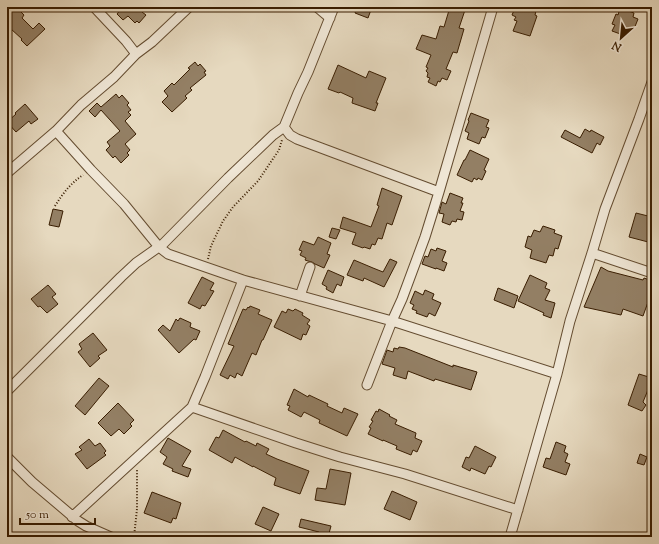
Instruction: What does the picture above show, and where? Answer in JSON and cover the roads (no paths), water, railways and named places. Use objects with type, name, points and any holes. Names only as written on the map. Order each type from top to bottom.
[{"type":"street","points":[[94,7],[126,41],[136,54]]},
{"type":"street","points":[[7,174],[56,131],[81,105],[114,77],[136,54],[152,42],[190,7]]},
{"type":"street","points":[[317,7],[330,18]]},
{"type":"street","points":[[7,391],[121,277],[147,254],[159,247],[266,141],[284,127],[334,7]]},
{"type":"street","points":[[367,385],[402,299],[425,236],[493,7]]},
{"type":"street","points":[[510,537],[557,374],[570,321],[606,209],[652,84]]},
{"type":"street","points":[[284,127],[290,135],[297,139],[439,192]]},
{"type":"street","points":[[56,131],[124,204],[159,247],[165,252],[242,280],[392,321],[557,374]]},
{"type":"street","points":[[592,253],[652,273]]},
{"type":"street","points":[[300,296],[310,267]]},
{"type":"street","points":[[72,517],[192,407],[242,280]]},
{"type":"street","points":[[192,407],[288,440],[405,474],[518,510]]},
{"type":"street","points":[[7,457],[32,482],[72,517],[86,526],[111,537]]}]
